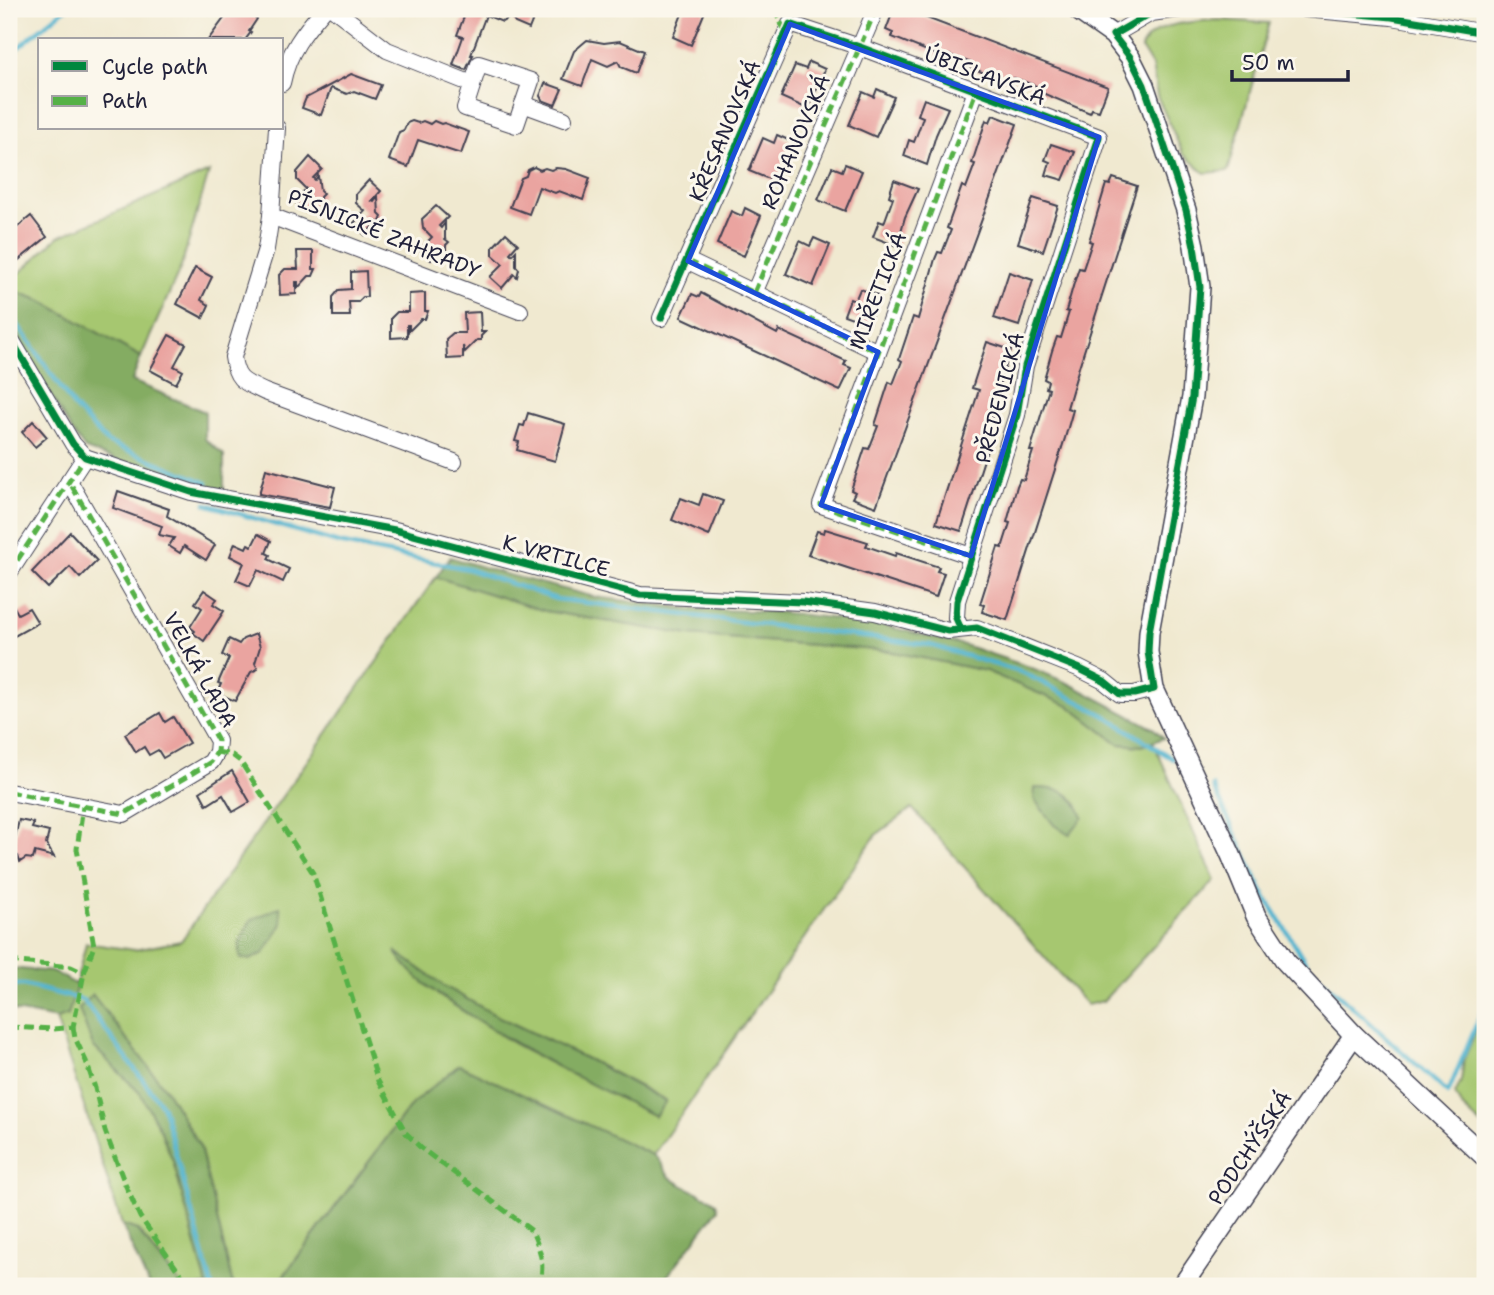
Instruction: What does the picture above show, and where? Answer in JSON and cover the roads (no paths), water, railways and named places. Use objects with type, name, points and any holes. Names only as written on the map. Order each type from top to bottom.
[{"type":"street","points":[[284,72],[299,37],[324,9]]},
{"type":"street","points":[[334,9],[387,50],[472,85]]},
{"type":"street","name":"ROHANOVSKÁ","points":[[754,293],[876,9]]},
{"type":"street","points":[[1076,9],[1113,34],[1130,57],[1144,85],[1186,210],[1200,287],[1192,397],[1149,632],[1148,652],[1154,689],[1231,855],[1256,916],[1286,962],[1354,1035],[1485,1157]]},
{"type":"street","points":[[1113,34],[1151,13],[1180,9]]},
{"type":"street","points":[[1305,9],[1392,17],[1485,33]]},
{"type":"street","name":"KŘESANOVSKÁ","points":[[661,318],[790,24],[860,47]]},
{"type":"street","name":"ÚBISLAVSKÁ","points":[[860,47],[1099,137]]},
{"type":"street","points":[[480,64],[531,82],[523,104],[516,125],[465,108],[480,64]]},
{"type":"street","name":"MIŘETICKÁ","points":[[971,556],[821,505],[976,91]]},
{"type":"street","points":[[523,104],[564,119]]},
{"type":"street","name":"PÍSNICKÉ ZAHRADY","points":[[277,130],[271,216],[520,311]]},
{"type":"street","name":"PŘEDENICKÁ","points":[[961,629],[956,609],[1017,415],[1025,366],[1099,137]]},
{"type":"street","points":[[271,216],[266,249],[233,357],[234,372],[242,381],[265,392],[454,462]]},
{"type":"street","points":[[688,261],[878,352]]},
{"type":"street","points":[[9,336],[73,444],[85,457],[9,573]]},
{"type":"street","name":"K VRTILCE","points":[[85,457],[191,492],[395,530],[640,595],[803,602],[875,612],[948,631],[977,628],[1078,668],[1104,681],[1120,694],[1154,689]]},
{"type":"street","name":"VELKÁ LADA","points":[[9,792],[124,814],[211,762],[217,752],[218,741],[69,481]]},
{"type":"street","name":"PODCHÝŠSKÁ","points":[[1182,1286],[1354,1035]]},
{"type":"waterway","points":[[9,55],[65,9]]},
{"type":"waterway","points":[[9,312],[74,407],[107,442],[207,483]]},
{"type":"waterway","points":[[206,504],[338,543],[468,569],[556,599],[930,645],[1024,673],[1104,715],[1173,759]]},
{"type":"waterway","points":[[1213,786],[1262,891],[1309,968],[1448,1093],[1485,1003]]},
{"type":"waterway","points":[[9,985],[24,985],[83,1000],[163,1107],[212,1286]]}]
